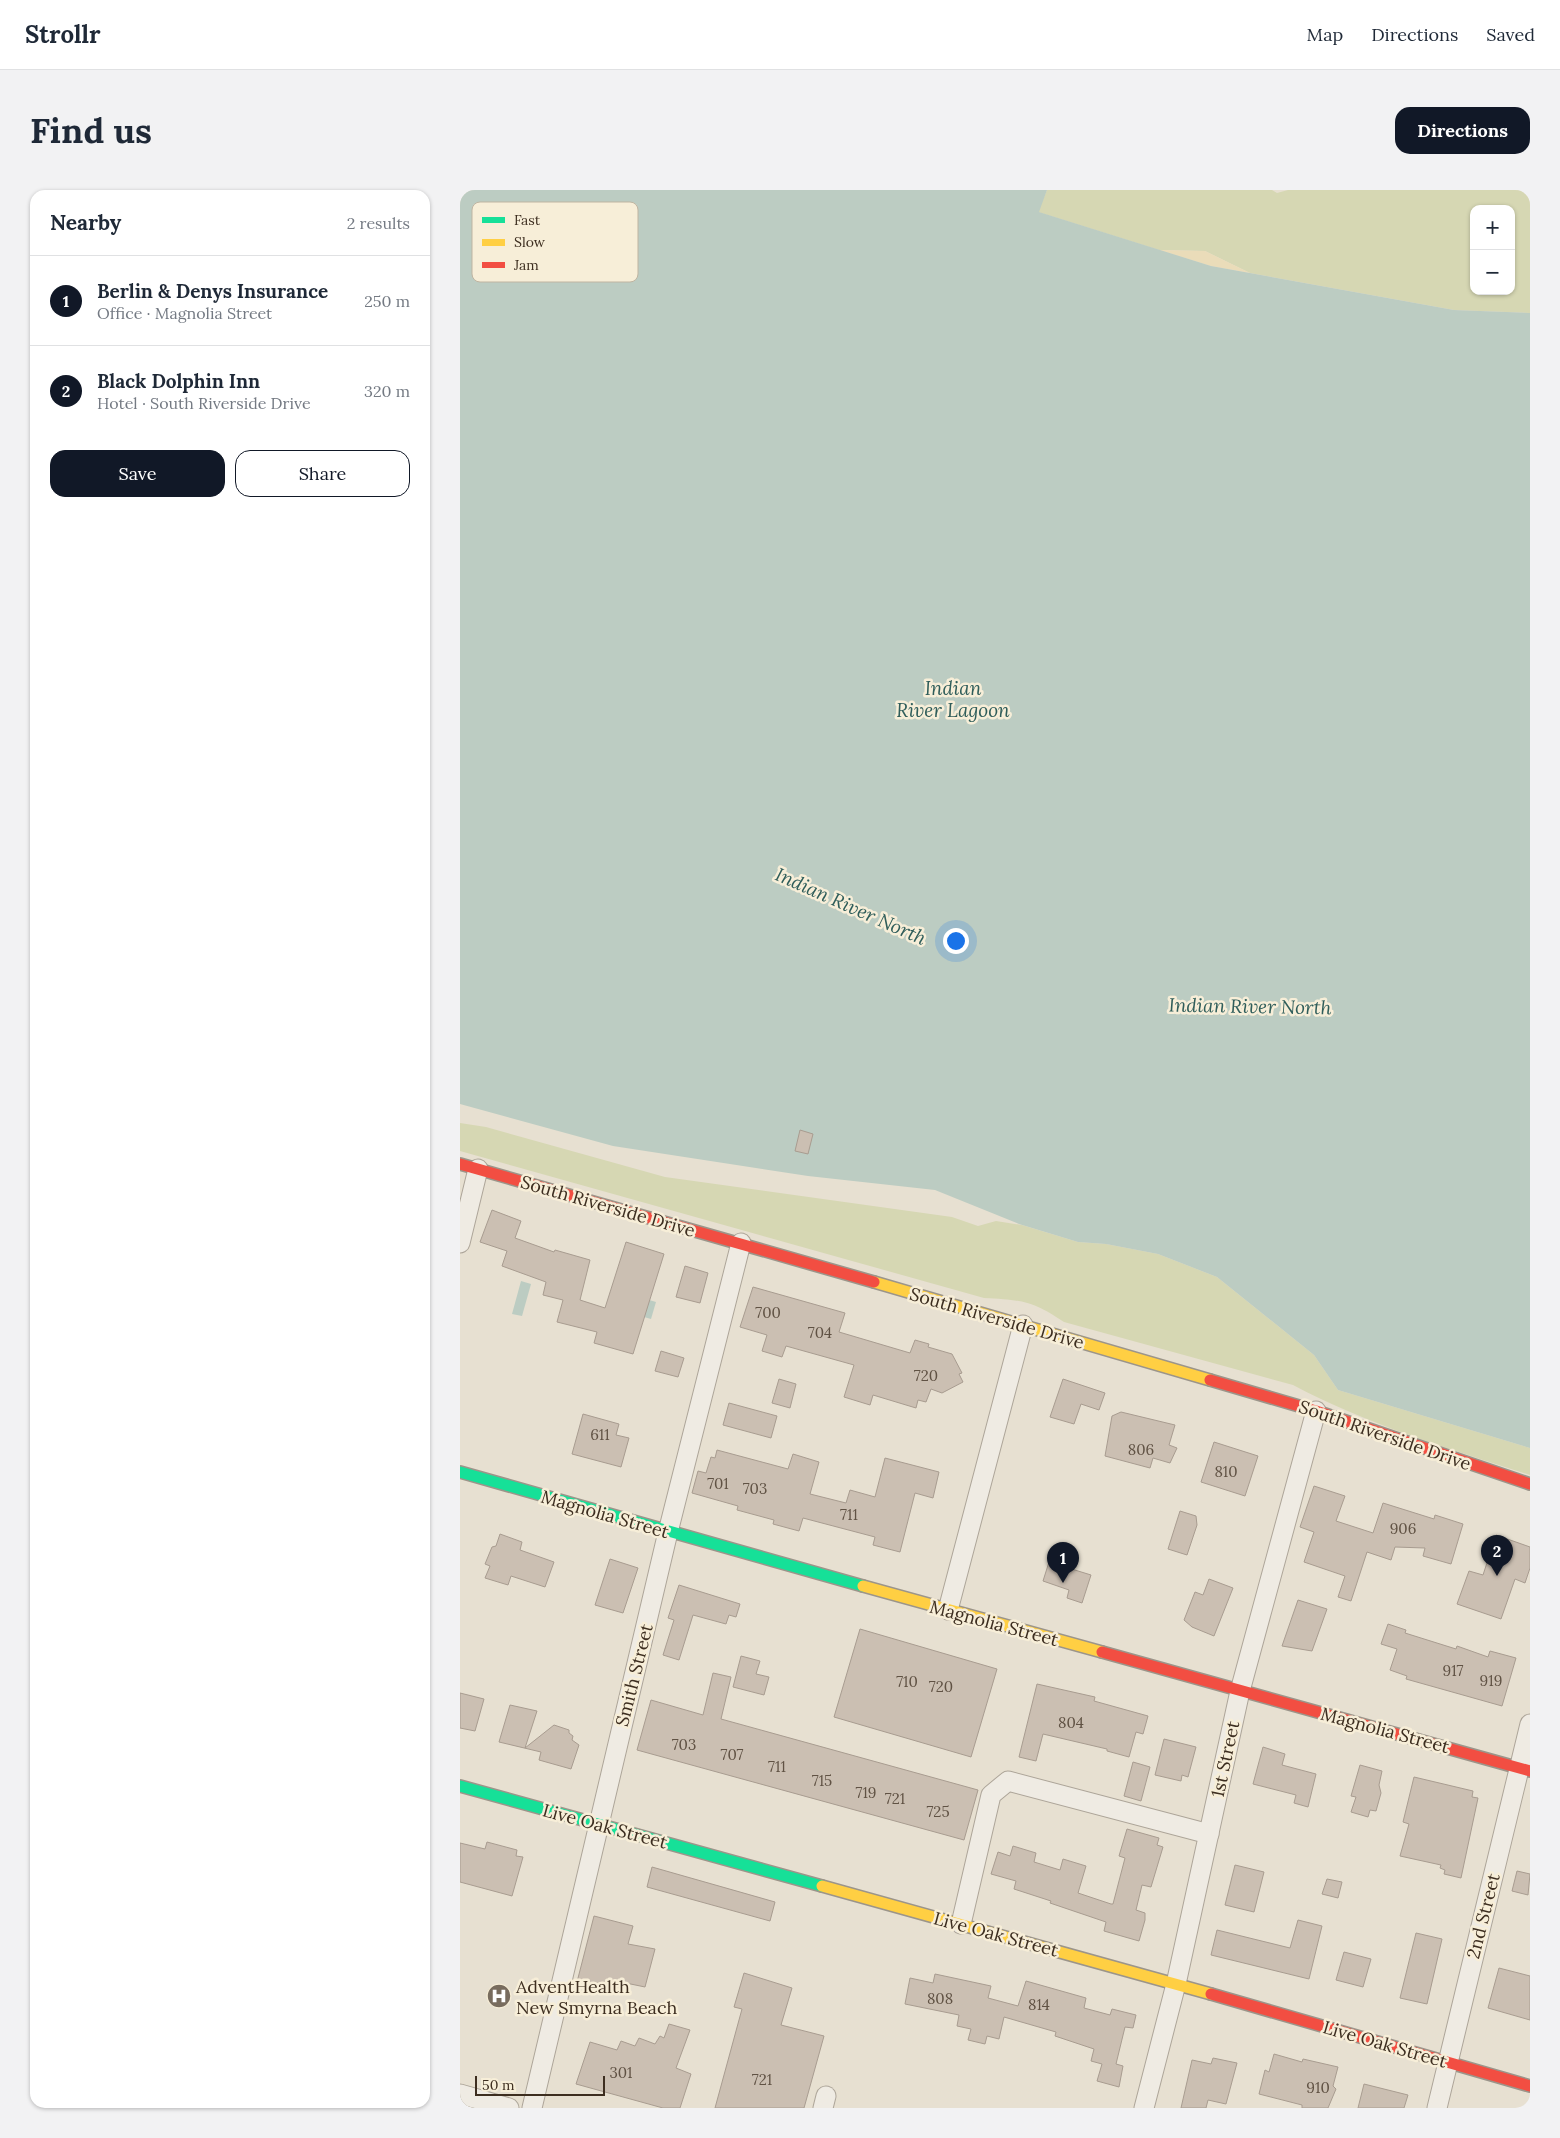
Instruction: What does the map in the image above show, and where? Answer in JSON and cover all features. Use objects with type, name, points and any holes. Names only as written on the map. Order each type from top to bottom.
[{"type":"street","points":[[460,1243],[469,1167]]},
{"type":"street","name":"South Riverside Drive","points":[[469,1167],[741,1243],[1316,1411],[1530,1484]]},
{"type":"street","name":"Smith Street","points":[[532,2108],[668,1532],[741,1243]]},
{"type":"street","points":[[948,1610],[1023,1325]]},
{"type":"street","name":"1st Street","points":[[1144,2108],[1176,1984],[1240,1691],[1316,1411]]},
{"type":"street","name":"Magnolia Street","points":[[460,1472],[668,1532],[1524,1769]]},
{"type":"street","name":"2nd Street","points":[[1437,2108],[1524,1769],[1530,1724]]},
{"type":"street","points":[[961,1924],[991,1795],[1008,1781],[1209,1834]]},
{"type":"street","name":"Live Oak Street","points":[[460,1786],[1176,1984],[1530,2086]]},
{"type":"street","points":[[460,2094],[509,2108]]},
{"type":"green space","points":[[1047,190],[1272,190],[1277,193],[1288,190],[1530,190],[1530,313],[1454,310],[1250,273],[1205,251],[1159,250],[1038,212]]},
{"type":"green space","points":[[460,1123],[486,1127],[665,1177],[952,1217],[978,1226],[996,1221],[1022,1225],[1078,1242],[1106,1244],[1158,1254],[1217,1277],[1314,1355],[1338,1390],[1530,1448],[1530,1475],[1440,1446],[1380,1424],[1293,1385],[1064,1322],[1027,1303],[984,1298],[460,1151]]},
{"type":"sand","points":[[1159,250],[1205,251],[1250,273],[1211,266]]},
{"type":"water","name":"Indian River Lagoon","points":[[460,190],[1047,190],[1039,212],[1211,266],[1454,310],[1530,313],[1530,1448],[1338,1390],[1314,1355],[1217,1277],[1158,1254],[1106,1244],[1078,1242],[1019,1224],[935,1190],[808,1176],[613,1146],[460,1104]]},
{"type":"water","points":[[521,1281],[531,1284],[522,1316],[512,1314]]},
{"type":"water","points":[[639,1297],[656,1302],[651,1319],[644,1317]]},
{"type":"building","points":[[800,1130],[813,1134],[808,1154],[795,1151]]},
{"type":"building","points":[[492,1210],[521,1221],[515,1238],[554,1252],[555,1250],[590,1260],[580,1300],[605,1308],[626,1242],[664,1254],[633,1354],[594,1343],[597,1332],[557,1322],[563,1300],[543,1295],[546,1282],[502,1266],[507,1251],[480,1242]]},
{"type":"building","points":[[685,1266],[708,1273],[700,1303],[676,1297]]},
{"type":"building","points":[[753,1287],[845,1313],[839,1332],[910,1353],[915,1340],[929,1344],[928,1347],[952,1354],[962,1373],[959,1374],[963,1382],[942,1393],[931,1389],[926,1402],[918,1400],[916,1408],[873,1395],[870,1405],[844,1397],[854,1365],[786,1346],[782,1357],[762,1351],[767,1335],[740,1327]]},
{"type":"building","points":[[661,1351],[684,1358],[678,1377],[655,1371]]},
{"type":"building","points":[[779,1379],[796,1384],[790,1408],[772,1403]]},
{"type":"building","points":[[1063,1379],[1105,1393],[1099,1410],[1081,1404],[1074,1424],[1050,1417]]},
{"type":"building","points":[[729,1403],[777,1416],[771,1438],[723,1425]]},
{"type":"building","points":[[1121,1412],[1175,1425],[1169,1445],[1177,1448],[1170,1463],[1153,1458],[1150,1468],[1105,1456],[1112,1416]]},
{"type":"building","points":[[583,1414],[619,1424],[616,1435],[629,1438],[621,1467],[572,1454]]},
{"type":"building","points":[[1214,1442],[1258,1456],[1245,1496],[1201,1482]]},
{"type":"building","points":[[717,1450],[788,1469],[793,1454],[819,1462],[810,1494],[846,1503],[850,1490],[875,1497],[885,1458],[939,1472],[933,1498],[915,1493],[900,1552],[873,1545],[875,1537],[803,1518],[799,1531],[773,1524],[774,1520],[737,1510],[738,1506],[692,1493],[698,1471],[706,1473],[711,1457],[715,1458]]},
{"type":"building","points":[[1314,1486],[1345,1496],[1336,1521],[1373,1533],[1383,1503],[1434,1519],[1435,1515],[1463,1524],[1451,1564],[1423,1556],[1425,1548],[1395,1547],[1391,1560],[1367,1552],[1351,1601],[1338,1597],[1345,1576],[1304,1562],[1314,1532],[1300,1527]]},
{"type":"building","points":[[1180,1511],[1196,1516],[1197,1525],[1187,1555],[1168,1549]]},
{"type":"building","points":[[500,1534],[522,1542],[520,1550],[554,1562],[545,1587],[511,1576],[508,1585],[485,1578],[490,1566],[485,1564],[492,1547],[496,1546]]},
{"type":"building","points":[[1496,1535],[1530,1547],[1530,1568],[1525,1583],[1515,1579],[1501,1619],[1457,1604],[1469,1571],[1483,1575]]},
{"type":"building","points":[[610,1559],[638,1568],[623,1613],[595,1605]]},
{"type":"building","points":[[1049,1562],[1091,1575],[1082,1603],[1067,1598],[1069,1590],[1043,1581]]},
{"type":"building","points":[[1209,1579],[1233,1588],[1214,1636],[1192,1627],[1184,1620],[1195,1592],[1203,1595]]},
{"type":"building","points":[[679,1585],[740,1604],[736,1617],[729,1615],[726,1624],[693,1615],[679,1660],[663,1655],[674,1620],[668,1618]]},
{"type":"building","points":[[1298,1600],[1327,1609],[1312,1651],[1282,1646]]},
{"type":"building","points":[[1388,1624],[1406,1630],[1405,1633],[1456,1649],[1457,1646],[1488,1657],[1490,1651],[1516,1658],[1502,1706],[1406,1679],[1407,1676],[1390,1670],[1397,1649],[1381,1644]]},
{"type":"building","points":[[860,1629],[997,1669],[971,1757],[834,1717]]},
{"type":"building","points":[[741,1656],[760,1661],[756,1674],[769,1677],[764,1695],[733,1687]]},
{"type":"building","points":[[713,1673],[731,1677],[721,1719],[978,1790],[964,1840],[637,1750],[651,1700],[703,1715]]},
{"type":"building","points":[[1037,1684],[1095,1697],[1094,1701],[1148,1716],[1143,1734],[1136,1732],[1129,1757],[1107,1751],[1107,1749],[1043,1734],[1036,1761],[1019,1757]]},
{"type":"building","points":[[460,1693],[484,1699],[475,1731],[460,1728]]},
{"type":"building","points":[[510,1705],[537,1711],[525,1748],[554,1725],[569,1730],[569,1733],[573,1736],[572,1740],[579,1745],[571,1769],[539,1760],[541,1752],[499,1742]]},
{"type":"building","points":[[1164,1739],[1196,1747],[1188,1777],[1182,1775],[1181,1781],[1155,1775]]},
{"type":"building","points":[[1263,1747],[1285,1754],[1282,1765],[1316,1774],[1308,1807],[1294,1803],[1296,1795],[1253,1784]]},
{"type":"building","points":[[1133,1762],[1150,1767],[1141,1801],[1124,1796]]},
{"type":"building","points":[[1360,1765],[1382,1771],[1379,1785],[1381,1793],[1376,1811],[1370,1810],[1368,1817],[1351,1812],[1356,1797],[1351,1796]]},
{"type":"building","points":[[1414,1777],[1473,1791],[1472,1797],[1478,1798],[1461,1878],[1444,1874],[1445,1870],[1440,1868],[1441,1865],[1400,1856],[1409,1824],[1403,1822]]},
{"type":"building","points":[[1127,1829],[1159,1838],[1157,1845],[1163,1847],[1151,1887],[1142,1885],[1136,1910],[1145,1913],[1145,1920],[1139,1941],[1104,1931],[1106,1922],[1014,1889],[1016,1881],[991,1874],[998,1852],[1010,1856],[1013,1846],[1036,1853],[1034,1862],[1060,1870],[1063,1859],[1086,1866],[1078,1893],[1113,1904],[1125,1858],[1119,1856]]},
{"type":"building","points":[[487,1842],[517,1850],[516,1856],[523,1857],[512,1896],[460,1882],[460,1843],[485,1849]]},
{"type":"building","points":[[1235,1865],[1264,1872],[1254,1912],[1225,1905]]},
{"type":"building","points":[[652,1867],[775,1902],[770,1921],[647,1887]]},
{"type":"building","points":[[1517,1871],[1530,1874],[1528,1895],[1512,1891]]},
{"type":"building","points":[[1327,1879],[1342,1882],[1338,1898],[1322,1894]]},
{"type":"building","points":[[594,1916],[633,1926],[628,1944],[655,1949],[645,1987],[621,1982],[619,1991],[577,1982]]},
{"type":"building","points":[[1298,1920],[1322,1926],[1309,1979],[1211,1955],[1217,1930],[1290,1948]]},
{"type":"building","points":[[1416,1933],[1442,1939],[1427,2004],[1400,1998]]},
{"type":"building","points":[[1344,1952],[1371,1959],[1363,1987],[1336,1980]]},
{"type":"building","points":[[1499,1968],[1530,1976],[1530,2020],[1488,2008]]},
{"type":"building","points":[[744,1973],[792,1988],[781,2025],[824,2036],[804,2108],[715,2108],[742,2009],[734,2007]]},
{"type":"building","points":[[935,1974],[991,1986],[988,1998],[1018,2006],[1026,1981],[1086,1998],[1084,2008],[1110,2015],[1112,2009],[1136,2015],[1133,2028],[1125,2027],[1116,2064],[1123,2066],[1119,2087],[1097,2081],[1102,2064],[1091,2061],[1094,2049],[1055,2036],[1056,2032],[1004,2017],[999,2039],[987,2036],[985,2044],[968,2040],[971,2029],[957,2026],[959,2015],[905,2004],[910,1978],[933,1983]]},
{"type":"building","points":[[669,2024],[690,2030],[676,2068],[691,2074],[680,2108],[663,2108],[576,2084],[590,2042],[617,2050],[621,2041],[635,2046],[639,2038],[655,2044],[660,2036],[664,2038]]},
{"type":"building","points":[[1274,2054],[1302,2062],[1303,2059],[1338,2067],[1333,2086],[1336,2089],[1328,2108],[1302,2108],[1302,2105],[1259,2094],[1265,2070],[1269,2072]]},
{"type":"building","points":[[1213,2058],[1237,2063],[1226,2104],[1208,2100],[1206,2108],[1181,2108],[1192,2060],[1211,2064]]},
{"type":"building","points":[[1364,2084],[1408,2095],[1404,2108],[1358,2108]]},
{"type":"traffic: fast","points":[[460,1472],[863,1586]]},
{"type":"traffic: fast","points":[[460,1786],[822,1886]]},
{"type":"traffic: slow","points":[[874,1282],[1210,1380]]},
{"type":"traffic: slow","points":[[863,1586],[1102,1652]]},
{"type":"traffic: slow","points":[[822,1886],[1211,1994]]},
{"type":"traffic: jam","points":[[460,1164],[874,1282]]},
{"type":"traffic: jam","points":[[1210,1380],[1316,1411],[1530,1484]]},
{"type":"traffic: jam","points":[[1102,1652],[1530,1771]]},
{"type":"traffic: jam","points":[[1211,1994],[1530,2086]]},
{"type":"place","name":"Black Dolphin Inn","points":[[1497,1576]]},
{"type":"place","name":"Berlin & Denys Insurance","points":[[1063,1583]]},
{"type":"place","name":"AdventHealth New Smyrna Beach","points":[[499,1996]]},
{"type":"water label","name":"Indian River North","points":[[851,906]]},
{"type":"water label","name":"Indian River North","points":[[1250,1006]]}]
